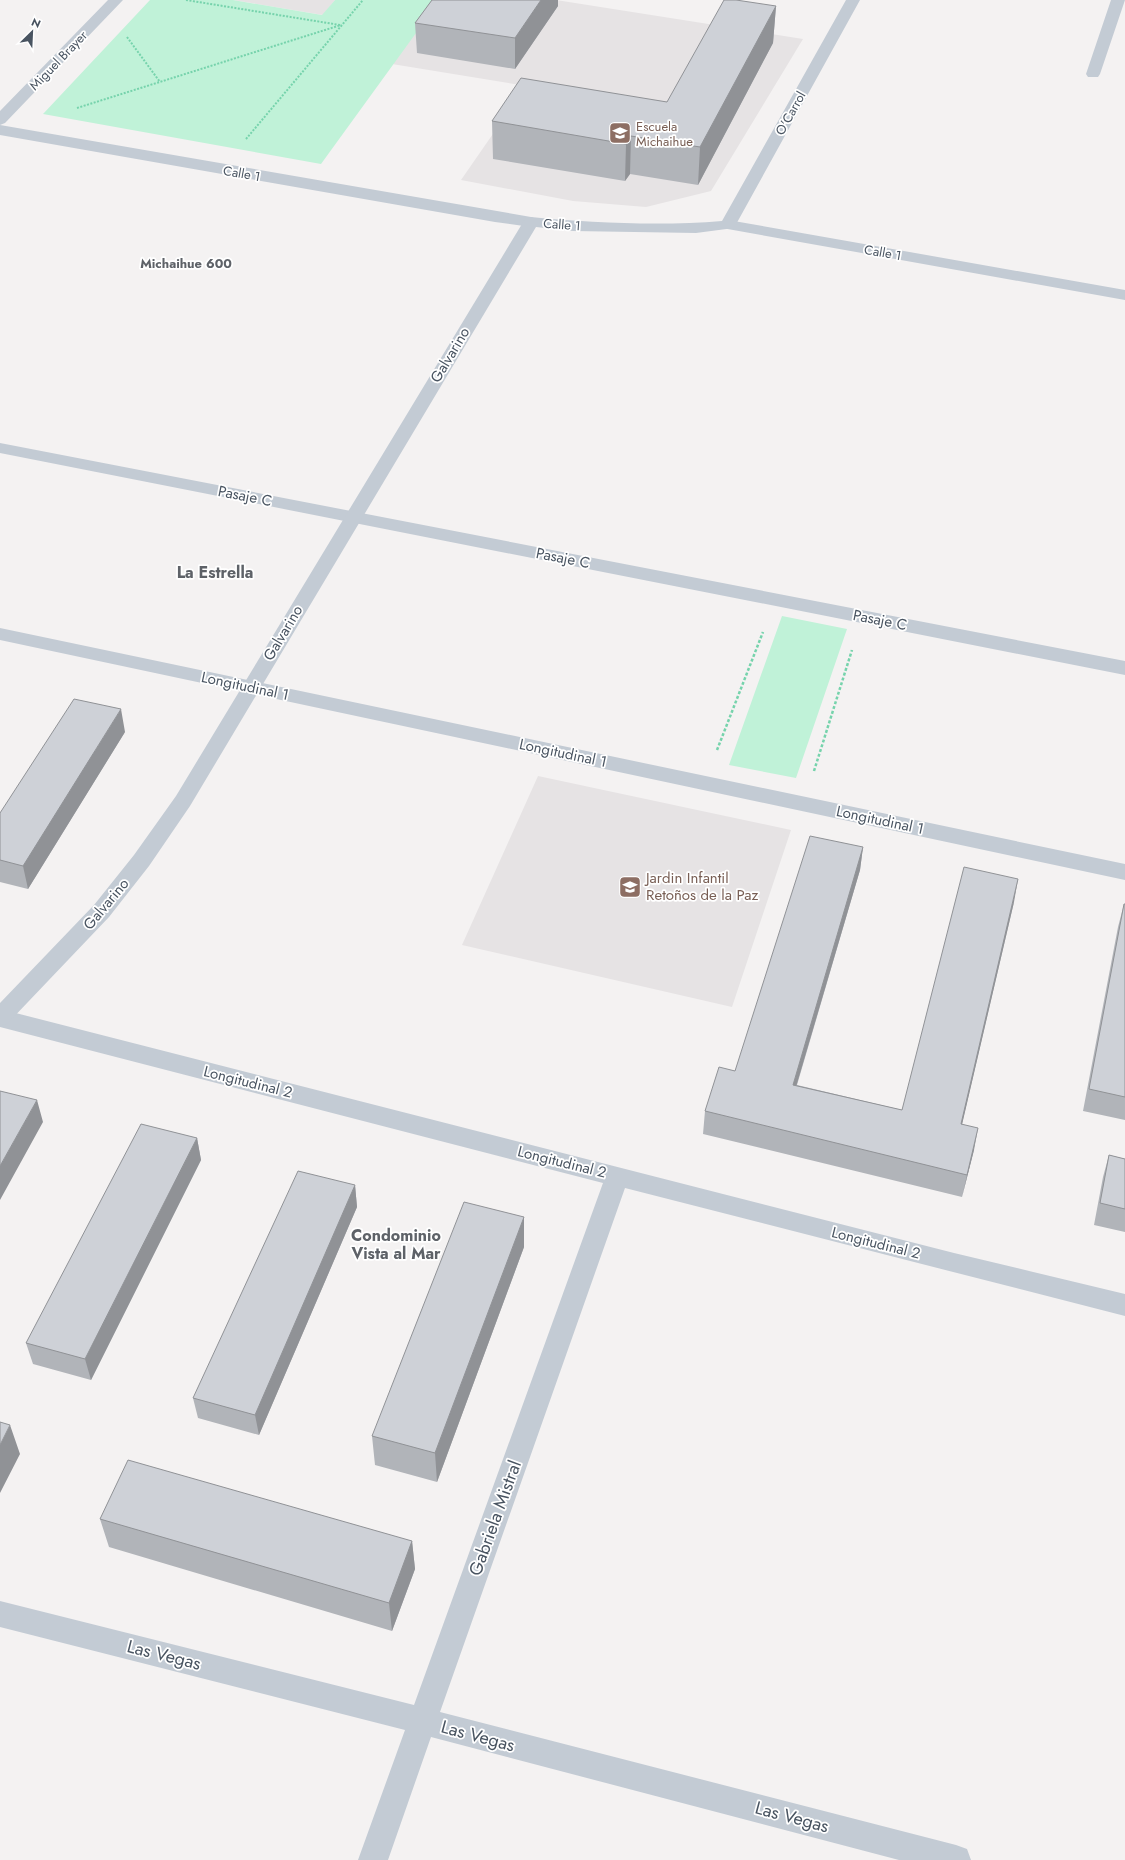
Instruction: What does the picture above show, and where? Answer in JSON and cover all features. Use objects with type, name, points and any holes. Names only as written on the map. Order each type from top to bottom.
[{"type":"street","name":"Miguel Brayer","points":[[0,120],[116,0]]},
{"type":"street","name":"O'Carrol","points":[[728,225],[853,0]]},
{"type":"street","points":[[1093,74],[1118,0],[1125,1]]},
{"type":"street","name":"Calle 1","points":[[0,130],[495,217],[573,226],[696,228],[728,225],[1125,295]]},
{"type":"street","name":"Galvarino","points":[[0,1018],[84,931],[142,860],[183,801],[352,517],[531,222]]},
{"type":"street","name":"Pasaje C","points":[[0,448],[1125,668]]},
{"type":"street","name":"Longitudinal 1","points":[[0,634],[1125,872]]},
{"type":"street","name":"Longitudinal 2","points":[[0,1018],[954,1263],[1125,1305]]},
{"type":"street","name":"Gabriela Mistral","points":[[373,1860],[617,1176]]},
{"type":"street","name":"Las Vegas","points":[[0,1614],[423,1721],[956,1860]]},
{"type":"path","points":[[186,0],[342,25]]},
{"type":"path","points":[[245,140],[363,0]]},
{"type":"path","points":[[73,110],[342,25]]},
{"type":"path","points":[[124,32],[160,82]]},
{"type":"path","points":[[704,783],[776,600]]},
{"type":"path","points":[[804,804],[863,617]]},
{"type":"shaded area","points":[[233,0],[335,0],[323,15]]},
{"type":"shaded area","name":"Escuela Michaihue","points":[[440,0],[556,0],[803,39],[711,191],[646,207],[573,201],[461,180],[526,86],[392,64]]},
{"type":"shaded area","name":"Jardin Infantil Retoños de la Paz","points":[[538,776],[791,830],[732,1007],[462,945]]},
{"type":"green space","points":[[150,0],[233,0],[322,15],[335,0],[440,0],[321,164],[43,114]]},
{"type":"green space","points":[[782,616],[847,629],[796,778],[729,765]]},
{"type":"building","points":[[432,0],[541,0],[515,38],[415,23]]},
{"type":"building","points":[[724,0],[736,0],[776,6],[700,147],[631,136],[626,144],[492,121],[521,78],[667,102]]},
{"type":"building","points":[[74,699],[121,709],[23,866],[0,860],[0,813]]},
{"type":"building","points":[[810,836],[863,847],[793,1085],[902,1110],[964,867],[1018,879],[961,1124],[978,1128],[967,1175],[705,1111],[719,1067],[735,1071]]},
{"type":"building","points":[[1125,904],[1125,1097],[1089,1089]]},
{"type":"building","points":[[0,1091],[37,1100],[0,1166]]},
{"type":"building","points":[[141,1124],[197,1138],[85,1359],[26,1343]]},
{"type":"building","points":[[1109,1155],[1125,1159],[1125,1209],[1100,1203]]},
{"type":"building","points":[[298,1171],[355,1185],[255,1415],[193,1398]]},
{"type":"building","points":[[464,1202],[524,1217],[435,1453],[372,1436]]},
{"type":"building","points":[[0,1422],[10,1425],[0,1445]]},
{"type":"building","points":[[128,1460],[412,1541],[389,1603],[100,1519]]},
{"type":"place","name":"Escuela Michaihue","points":[[620,133]]},
{"type":"place","name":"Jardin Infantil Retoños de la Paz","points":[[630,887]]},
{"type":"district","name":"Michaihue 600","points":[[186,263]]},
{"type":"district","name":"La Estrella","points":[[215,572]]},
{"type":"district","name":"Condominio Vista al Mar","points":[[396,1244]]}]
